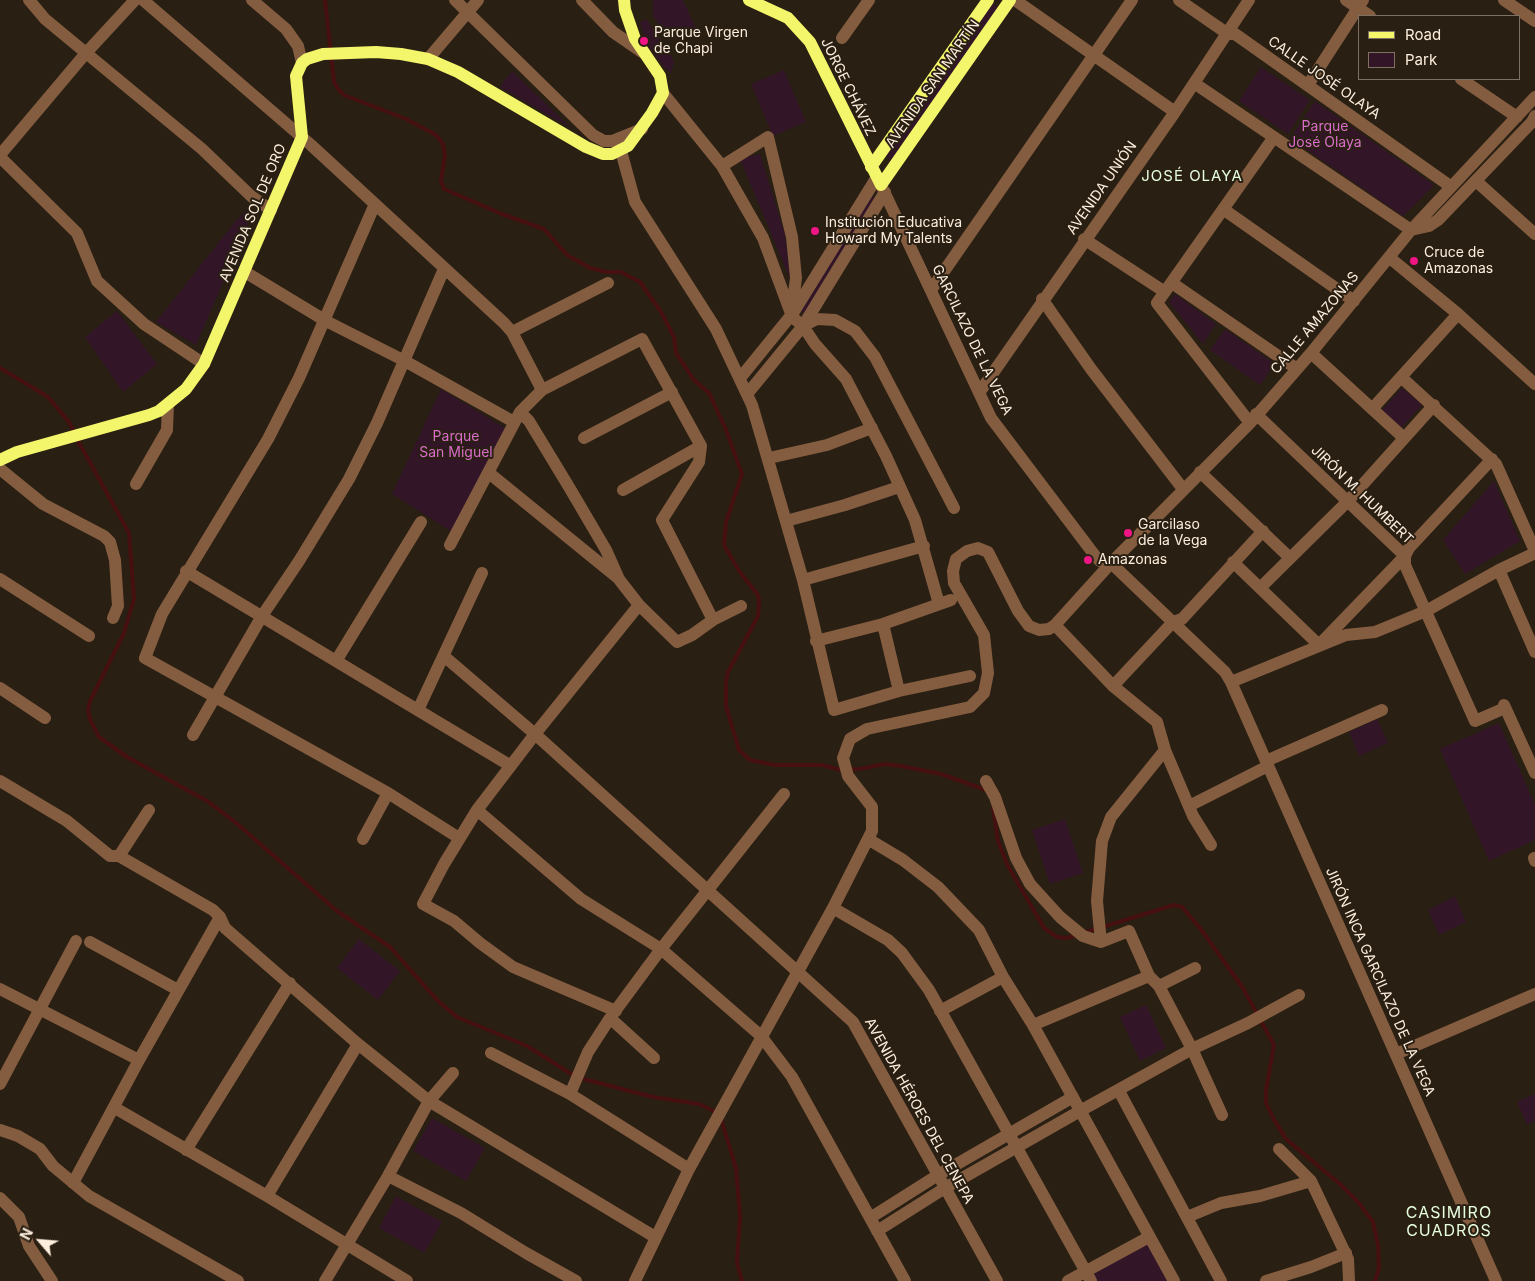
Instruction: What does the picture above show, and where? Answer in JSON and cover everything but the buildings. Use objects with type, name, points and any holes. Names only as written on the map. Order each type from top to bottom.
[{"type":"main road","points":[[308,59],[376,52],[428,59],[458,72],[586,147],[603,154],[621,151],[628,146],[642,128],[663,93],[660,76],[642,52],[630,25],[624,10],[624,0]]},
{"type":"main road","name":"JORGE CHÁVEZ","points":[[749,0],[788,18],[810,42],[879,180]]},
{"type":"main road","name":"AVENIDA SAN MARTÍN","points":[[879,180],[988,0]]},
{"type":"main road","name":"AVENIDA SAN MARTÍN","points":[[879,180],[1010,0]]},
{"type":"main road","name":"AVENIDA SOL DE ORO","points":[[0,460],[17,452],[127,422],[159,411],[186,389],[204,364],[302,137],[296,85],[298,69],[308,59]]},
{"type":"street","points":[[29,0],[45,18],[202,149],[251,196],[271,210]]},
{"type":"street","points":[[135,0],[86,53],[0,156],[77,233],[97,281],[144,324],[204,364]]},
{"type":"street","points":[[143,0],[302,137],[512,332],[542,390]]},
{"type":"street","points":[[252,0],[286,29],[308,59]]},
{"type":"street","points":[[455,0],[593,135],[604,141],[612,141],[642,128]]},
{"type":"street","points":[[428,59],[478,0]]},
{"type":"street","points":[[582,0],[613,32],[642,52]]},
{"type":"street","points":[[842,38],[869,0]]},
{"type":"street","points":[[1015,0],[1175,112]]},
{"type":"street","points":[[931,290],[1132,0]]},
{"type":"street","name":"CALLE JOSÉ OLAYA","points":[[1179,0],[1228,34],[1235,34],[1450,186]]},
{"type":"street","name":"AVENIDA UNIÓN","points":[[979,393],[1042,299],[1175,112],[1250,0]]},
{"type":"street","points":[[1346,0],[1360,4],[1369,15]]},
{"type":"street","points":[[1504,0],[1535,21]]},
{"type":"street","points":[[1308,85],[1360,4]]},
{"type":"street","points":[[1463,80],[1517,116]]},
{"type":"street","points":[[1194,83],[1411,230],[1429,226],[1438,220],[1532,122],[1535,116]]},
{"type":"street","points":[[663,93],[722,166],[763,238],[791,316],[803,326],[815,344],[846,379],[872,428],[899,487],[945,602],[883,624],[816,641]]},
{"type":"street","name":"CALLE AMAZONAS","points":[[1052,627],[1111,563],[1253,418],[1311,353],[1411,230],[1535,97]]},
{"type":"street","points":[[722,166],[768,137],[792,237],[796,278],[791,316]]},
{"type":"street","points":[[1169,287],[1274,137]]},
{"type":"street","points":[[621,151],[634,202],[716,329],[748,393],[804,580],[816,641],[834,710],[899,691],[970,676]]},
{"type":"street","name":"GARCILAZO DE LA VEGA","points":[[879,180],[991,418],[1096,557],[1100,561],[1111,563],[1173,622]]},
{"type":"street","name":"AVENIDA SAN MARTÍN","points":[[741,377],[791,316],[879,180]]},
{"type":"street","name":"AVENIDA SAN MARTÍN","points":[[748,393],[803,326],[879,180]]},
{"type":"street","points":[[1476,181],[1535,234]]},
{"type":"street","points":[[375,204],[326,321],[268,439],[186,571],[162,614],[145,658],[388,793],[459,838]]},
{"type":"street","points":[[1223,209],[1354,301]]},
{"type":"street","points":[[1084,239],[1169,287],[1297,369]]},
{"type":"street","points":[[1390,258],[1458,314],[1535,384]]},
{"type":"street","points":[[193,735],[262,616],[299,561],[349,479],[377,422],[444,268]]},
{"type":"street","points":[[245,272],[326,321],[529,422],[570,486],[606,550],[618,578]]},
{"type":"street","points":[[512,332],[608,283]]},
{"type":"street","name":"JIRÓN M. HUMBERT","points":[[1169,287],[1157,303],[1253,418],[1348,500],[1404,556],[1405,565],[1475,721],[1504,707],[1535,773]]},
{"type":"street","points":[[1042,299],[1091,369],[1183,489]]},
{"type":"street","points":[[1372,409],[1458,314]]},
{"type":"street","points":[[803,326],[817,319],[835,320],[855,331],[875,357],[954,508]]},
{"type":"street","points":[[450,545],[517,417],[542,390],[642,339],[701,446],[700,462],[662,520],[714,620]]},
{"type":"street","points":[[1311,353],[1404,438]]},
{"type":"street","points":[[1231,682],[1346,635],[1376,632],[1426,611],[1535,552],[1492,459],[1401,377]]},
{"type":"street","points":[[584,438],[672,392]]},
{"type":"street","points":[[136,484],[167,430],[168,404]]},
{"type":"street","points":[[1261,587],[1348,500],[1434,405]]},
{"type":"street","points":[[769,458],[827,445],[872,428]]},
{"type":"street","points":[[623,490],[701,446]]},
{"type":"street","points":[[1319,645],[1404,556],[1415,541],[1492,459]]},
{"type":"street","points":[[0,469],[43,504],[104,536],[110,542],[115,560],[118,606],[112,618]]},
{"type":"street","points":[[1200,472],[1290,558]]},
{"type":"street","points":[[489,473],[618,578],[639,605],[677,642],[741,606]]},
{"type":"street","points":[[786,521],[845,505],[899,487]]},
{"type":"street","points":[[336,661],[421,522]]},
{"type":"street","points":[[1113,686],[1173,622],[1182,619],[1263,531]]},
{"type":"street","points":[[804,580],[924,546]]},
{"type":"street","points":[[635,1281],[688,1169],[833,908],[870,835],[872,807],[848,776],[843,758],[850,739],[867,729],[970,707],[984,694],[988,673],[984,635],[954,583],[953,571],[956,559],[967,551],[978,548],[988,552],[1018,611],[1029,626],[1039,630],[1052,627],[1113,686],[1157,722],[1166,750],[1189,806],[1206,841],[1211,844]]},
{"type":"street","points":[[1233,562],[1319,645]]},
{"type":"street","points":[[1499,570],[1535,652]]},
{"type":"street","points":[[186,571],[511,766]]},
{"type":"street","points":[[418,710],[445,657],[482,573]]},
{"type":"street","points":[[0,579],[90,636]]},
{"type":"street","points":[[639,605],[535,734],[477,810],[459,838],[423,904],[454,921],[513,967],[613,1014],[654,1058]]},
{"type":"street","name":"JIRÓN INCA GARCILAZO DE LA VEGA","points":[[1173,622],[1225,672],[1231,682],[1496,1281]]},
{"type":"street","points":[[883,624],[899,691]]},
{"type":"street","name":"AVENIDA HÉROES DEL CENEPA","points":[[445,657],[535,734],[853,1022],[997,1281]]},
{"type":"street","points":[[0,688],[45,718]]},
{"type":"street","points":[[1189,806],[1267,763],[1382,710]]},
{"type":"street","points":[[1101,936],[1097,901],[1102,842],[1111,817],[1166,750]]},
{"type":"street","points":[[0,781],[67,821],[110,856],[119,856],[213,910],[220,917],[225,928],[358,1044],[429,1101],[655,1237]]},
{"type":"street","points":[[986,781],[995,797],[1016,858],[1030,884],[1060,917],[1083,936],[1101,936],[1129,931],[1149,976],[1160,986],[1192,1049],[1222,1115]]},
{"type":"street","points":[[363,840],[388,793]]},
{"type":"street","points":[[570,1094],[588,1052],[613,1014],[660,949],[784,794]]},
{"type":"street","points":[[119,856],[149,810]]},
{"type":"street","points":[[477,810],[581,899],[660,949],[762,1036],[792,1077],[905,1281]]},
{"type":"street","points":[[870,835],[949,896],[980,930],[1003,978],[1033,1025],[1174,1281]]},
{"type":"street","points":[[833,908],[888,940],[902,952],[929,990],[1088,1276]]},
{"type":"street","points":[[74,1183],[139,1060],[220,917]]},
{"type":"street","points":[[0,1084],[76,941]]},
{"type":"street","points":[[90,942],[178,990]]},
{"type":"street","points":[[1160,986],[1194,968]]},
{"type":"street","points":[[1033,1025],[1149,976]]},
{"type":"street","points":[[940,1011],[1003,978]]},
{"type":"street","points":[[186,1150],[290,984]]},
{"type":"street","points":[[0,989],[139,1060]]},
{"type":"street","points":[[1396,1054],[1535,994]]},
{"type":"street","points":[[877,1231],[945,1188],[1080,1111],[1192,1049],[1248,1023],[1295,997]]},
{"type":"street","points":[[266,1196],[358,1044]]},
{"type":"street","points":[[491,1053],[570,1094],[688,1169]]},
{"type":"street","points":[[325,1281],[388,1176],[429,1101],[452,1073]]},
{"type":"street","points":[[1119,1091],[1221,1281]]},
{"type":"street","points":[[870,1218],[938,1175],[1073,1097]]},
{"type":"street","points":[[115,1108],[407,1281]]},
{"type":"street","points":[[0,1130],[18,1136],[40,1149],[53,1166],[89,1196],[238,1281]]},
{"type":"street","points":[[1279,1149],[1311,1181],[1346,1253],[1349,1281]]},
{"type":"street","points":[[388,1176],[462,1213],[526,1253],[576,1281]]},
{"type":"street","points":[[1187,1217],[1221,1203],[1260,1196],[1311,1181]]},
{"type":"street","points":[[0,1198],[19,1217],[29,1246],[52,1281]]},
{"type":"street","points":[[1068,1281],[1088,1276],[1150,1237]]},
{"type":"street","points":[[1266,1281],[1311,1267],[1346,1253]]},
{"type":"green space","points":[[653,0],[683,0],[700,37],[678,39],[665,33],[653,16]]},
{"type":"green space","points":[[992,3],[998,7],[891,160],[886,156]]},
{"type":"green space","points":[[646,19],[674,61],[671,73],[649,47],[640,23]]},
{"type":"green space","points":[[1261,67],[1310,100],[1288,134],[1239,101]]},
{"type":"green space","points":[[784,70],[806,122],[773,136],[751,84]]},
{"type":"green space","points":[[512,71],[571,128],[500,87]]},
{"type":"green space","name":"Parque José Olaya","points":[[1315,101],[1434,185],[1403,216],[1290,138]]},
{"type":"green space","points":[[760,154],[785,235],[790,279],[740,159]]},
{"type":"green space","points":[[870,195],[875,198],[805,313],[801,311]]},
{"type":"green space","points":[[249,207],[254,211],[196,345],[156,322],[234,223]]},
{"type":"green space","points":[[1175,294],[1216,324],[1203,344],[1169,302]]},
{"type":"green space","points":[[117,311],[157,364],[123,392],[85,337]]},
{"type":"green space","points":[[1225,329],[1275,364],[1260,385],[1210,350]]},
{"type":"green space","points":[[1402,388],[1422,405],[1401,428],[1382,410]]},
{"type":"green space","name":"Parque San Miguel","points":[[441,389],[505,428],[454,533],[392,494]]},
{"type":"green space","points":[[1494,481],[1520,541],[1465,574],[1443,540]]},
{"type":"green space","points":[[1377,719],[1388,743],[1359,756],[1349,732]]},
{"type":"green space","points":[[1499,723],[1535,805],[1535,840],[1489,861],[1440,749]]},
{"type":"green space","points":[[1065,819],[1083,873],[1050,884],[1032,830]]},
{"type":"green space","points":[[1455,896],[1466,922],[1439,935],[1428,910]]},
{"type":"green space","points":[[359,939],[400,971],[378,1000],[337,968]]},
{"type":"green space","points":[[1146,1005],[1166,1048],[1140,1061],[1120,1017]]},
{"type":"green space","points":[[1535,1094],[1535,1121],[1527,1125],[1517,1102]]},
{"type":"green space","points":[[432,1118],[485,1148],[466,1181],[413,1151]]},
{"type":"green space","points":[[396,1196],[442,1222],[424,1253],[379,1228]]},
{"type":"green space","points":[[1147,1242],[1167,1281],[1096,1281],[1092,1272]]},
{"type":"waterway","points":[[325,0],[334,82],[338,89],[344,95],[406,119],[436,135],[443,144],[445,155],[441,181],[444,189],[502,214],[544,229],[567,255],[590,268],[606,272],[621,272],[640,282],[661,312],[674,337],[676,353],[694,380],[709,393],[726,430],[742,474],[726,522],[724,545],[739,571],[758,595],[759,603],[758,616],[728,672],[726,682],[726,706],[739,750],[750,760],[775,765],[822,765],[841,770],[885,764],[901,766],[941,774],[986,790]]},
{"type":"waterway","points":[[0,368],[48,397],[69,422],[74,432]]},
{"type":"waterway","points":[[77,439],[129,533],[134,599],[124,633],[90,701],[88,710],[90,719],[99,737],[127,757],[207,801],[235,822],[337,911],[390,947],[438,1001],[457,1017],[527,1046],[576,1077],[653,1097],[699,1104],[718,1113]]},
{"type":"waterway","points":[[993,808],[998,841],[1007,864],[1044,928],[1057,937],[1067,938],[1076,935]]},
{"type":"waterway","points":[[1083,933],[1174,905],[1182,907],[1200,928],[1243,988],[1274,1045],[1266,1090],[1266,1103],[1273,1118],[1286,1139],[1340,1184],[1358,1202],[1373,1222],[1378,1245],[1379,1268],[1375,1281]]},
{"type":"waterway","points":[[721,1119],[736,1168],[740,1216],[737,1263],[742,1281]]},
{"type":"place","name":"Parque Virgen de Chapi","points":[[644,41]]},
{"type":"place","name":"Institución Educativa Howard My Talents","points":[[815,231]]},
{"type":"place","name":"Cruce de Amazonas","points":[[1414,261]]},
{"type":"place","name":"Garcilaso de la Vega","points":[[1128,533]]},
{"type":"place","name":"Amazonas","points":[[1088,560]]},
{"type":"district","name":"JOSÉ OLAYA","points":[[1192,176]]},
{"type":"district","name":"CASIMIRO CUADROS","points":[[1449,1222]]}]
